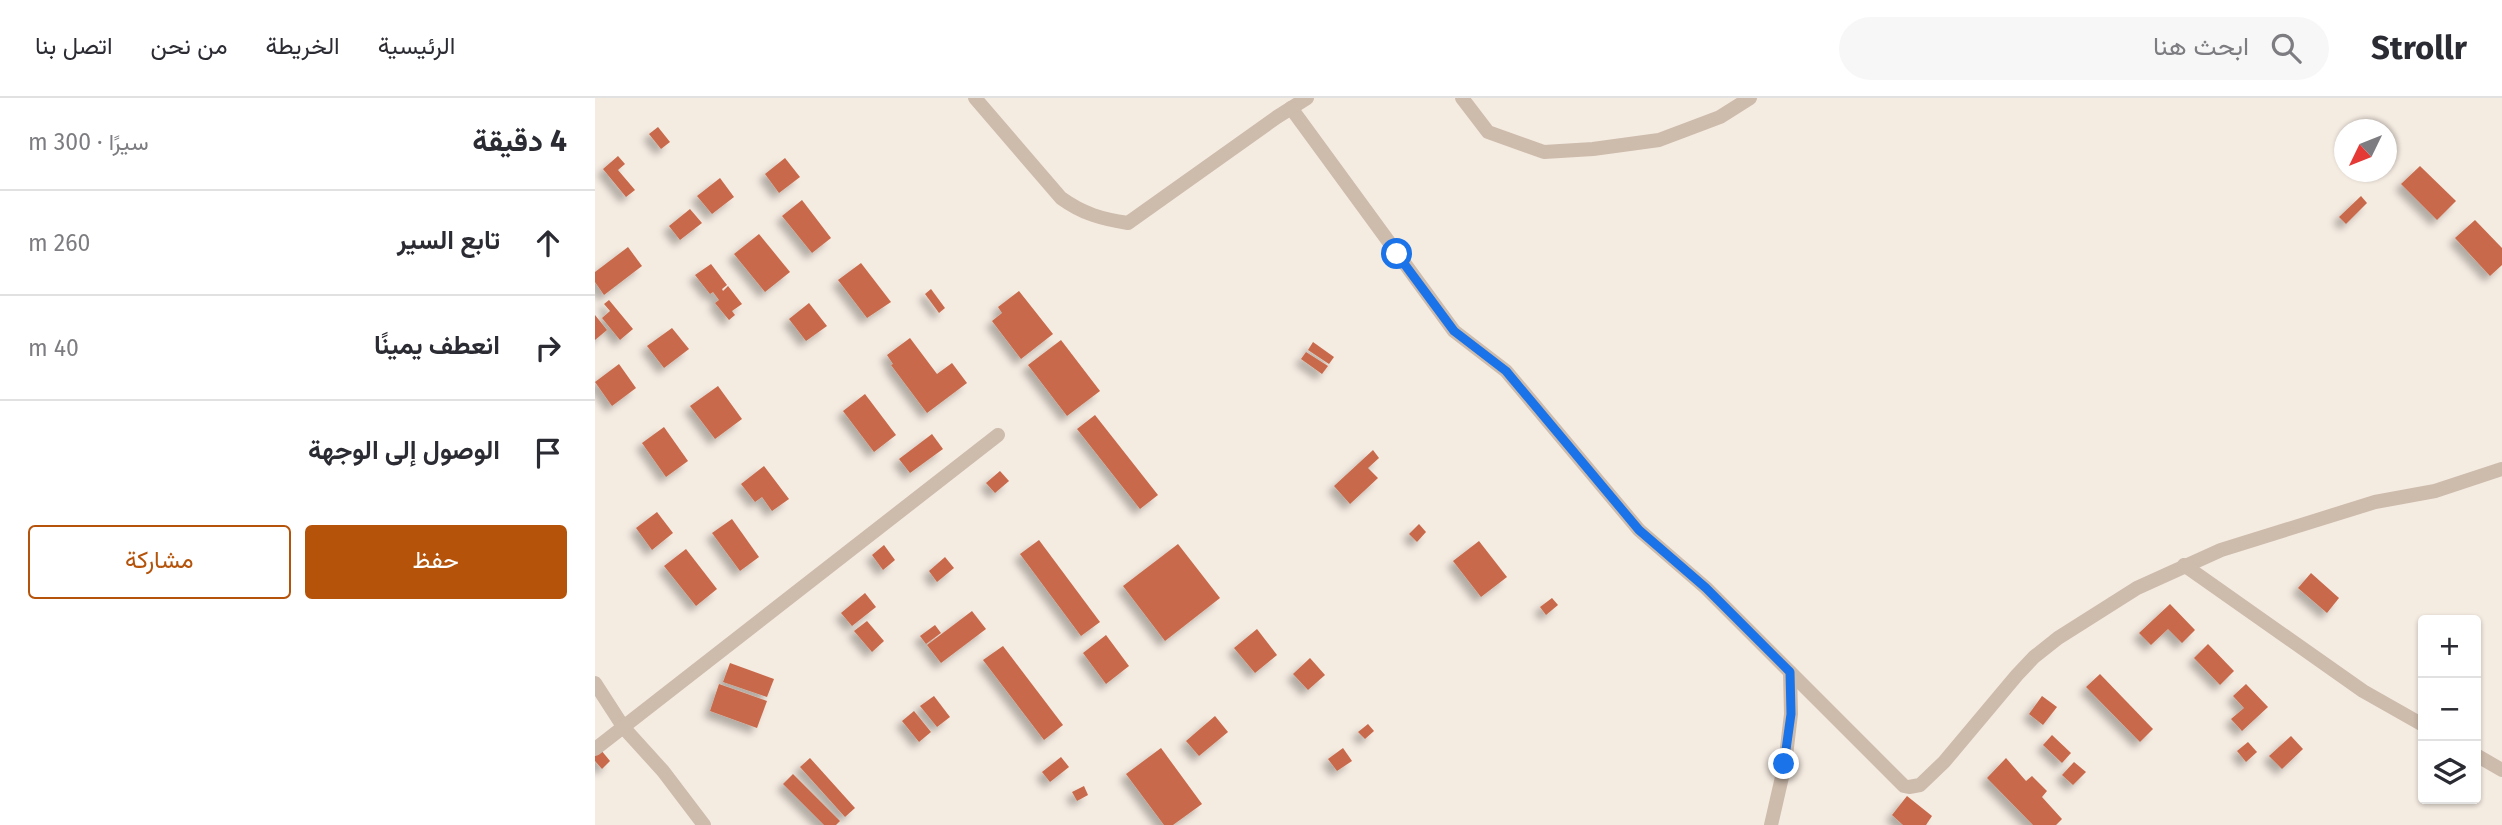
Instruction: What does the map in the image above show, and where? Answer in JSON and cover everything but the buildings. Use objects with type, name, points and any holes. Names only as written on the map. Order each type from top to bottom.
[{"type":"street","points":[[975,98],[1061,198],[1078,210],[1097,218],[1128,223],[1307,98]]},
{"type":"street","points":[[1462,98],[1488,132],[1544,152],[1593,149],[1659,140],[1720,117],[1750,98]]},
{"type":"street","points":[[1291,108],[1454,331],[1506,371],[1639,530],[1706,588],[1904,786],[1920,785],[1944,762],[2017,675],[2042,651],[2137,588],[2221,550],[2375,502],[2435,491],[2502,469]]},
{"type":"street","points":[[595,749],[998,435]]},
{"type":"street","points":[[2184,565],[2363,691],[2418,722]]},
{"type":"street","points":[[1771,825],[1791,714],[1790,672]]},
{"type":"street","points":[[595,683],[625,728],[663,771],[704,825]]},
{"type":"street","points":[[2481,758],[2502,770]]},
{"type":"route","points":[[1397,254],[1454,331],[1506,371],[1639,530],[1706,588],[1790,672],[1791,714],[1784,764]]}]
